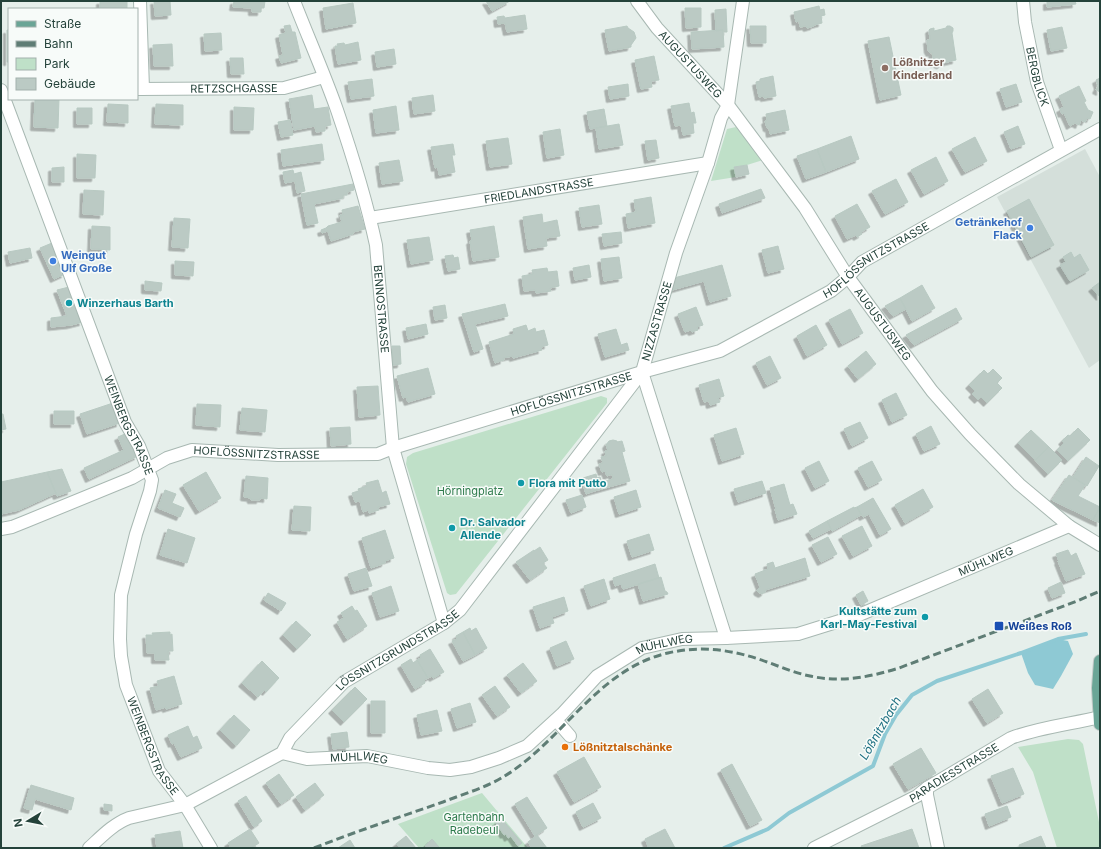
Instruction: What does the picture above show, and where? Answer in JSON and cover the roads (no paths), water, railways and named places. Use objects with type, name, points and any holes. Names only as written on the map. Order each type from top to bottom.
[{"type":"main road","points":[[1100,661],[1098,688],[1100,720]]},
{"type":"street","name":"RETZSCHGASSE","points":[[140,1],[140,89],[284,88],[324,77]]},
{"type":"street","name":"BENNOSTRASSE","points":[[294,1],[336,108],[356,166],[370,218],[376,245],[393,448],[444,623]]},
{"type":"street","name":"AUGUSTUSWEG","points":[[637,1],[657,28],[728,105],[805,208],[848,277],[932,391],[970,434],[1019,484],[1069,526],[1100,545]]},
{"type":"street","name":"NIZZASTRASSE","points":[[726,638],[642,372],[676,253],[708,163],[721,118],[728,105],[743,1]]},
{"type":"street","name":"BERGBLICK","points":[[1022,1],[1037,82],[1061,150]]},
{"type":"street","name":"WEINBERGSTRASSE","points":[[1,89],[125,422],[139,446],[152,480],[150,491],[136,534],[122,595],[120,632],[126,685],[159,772],[185,805],[211,848]]},
{"type":"street","name":"HOFLÖSSNITZSTRASSE","points":[[1,529],[12,527],[132,478],[167,458],[192,450],[278,455],[378,454],[393,448],[642,372],[720,351],[831,292],[862,262],[1100,129]]},
{"type":"street","name":"FRIEDLANDSTRASSE","points":[[370,218],[708,163]]},
{"type":"street","name":"LÖSSNITZGRUNDSTRASSE","points":[[282,753],[290,738],[344,682],[444,623],[460,610],[642,372]]},
{"type":"street","name":"MÜHLWEG","points":[[282,753],[306,759],[367,756],[428,768],[450,770],[471,767],[499,758],[526,746],[556,720],[597,676],[642,648],[682,638],[726,638],[798,634],[859,615],[1069,526]]},
{"type":"street","points":[[556,720],[570,736]]},
{"type":"street","name":"PARADIESSTRASSE","points":[[814,848],[917,796],[927,788],[1011,738],[1026,732],[1100,720]]},
{"type":"street","points":[[89,848],[121,821],[185,805],[282,753]]},
{"type":"street","points":[[927,788],[926,795],[938,848]]},
{"type":"water","points":[[1058,639],[1068,641],[1073,654],[1053,689],[1035,685],[1028,673],[1021,653]]},
{"type":"waterway","name":"Lößnitzbach","points":[[724,848],[768,829],[789,813],[873,766],[885,734],[896,715],[912,695],[937,681],[1058,639],[1086,634]]},
{"type":"railway","points":[[314,848],[443,802],[496,781],[524,762],[544,745],[600,690],[621,674],[643,661],[668,653],[693,649],[706,649],[742,654],[793,672],[810,676],[833,679],[855,678],[899,668],[1100,591]]},
{"type":"place","name":"Lößnitzer Kinderland","points":[[885,68]]},
{"type":"place","name":"Getränkehof Flack","points":[[1030,228]]},
{"type":"place","name":"Weingut Ulf Große","points":[[53,261]]},
{"type":"place","name":"Winzerhaus Barth","points":[[69,303]]},
{"type":"place","name":"Flora mit Putto","points":[[521,483]]},
{"type":"place","name":"Dr. Salvador Allende","points":[[452,528]]},
{"type":"place","name":"Kultstätte zum Karl-May-Festival","points":[[925,617]]},
{"type":"place","name":"Weißes Roß","points":[[999,626]]},
{"type":"place","name":"Lößnitztalschänke","points":[[565,747]]},
{"type":"park label","name":"Hörningplatz","points":[[470,491]]},
{"type":"park label","name":"Gartenbahn Radebeul","points":[[474,823]]}]
